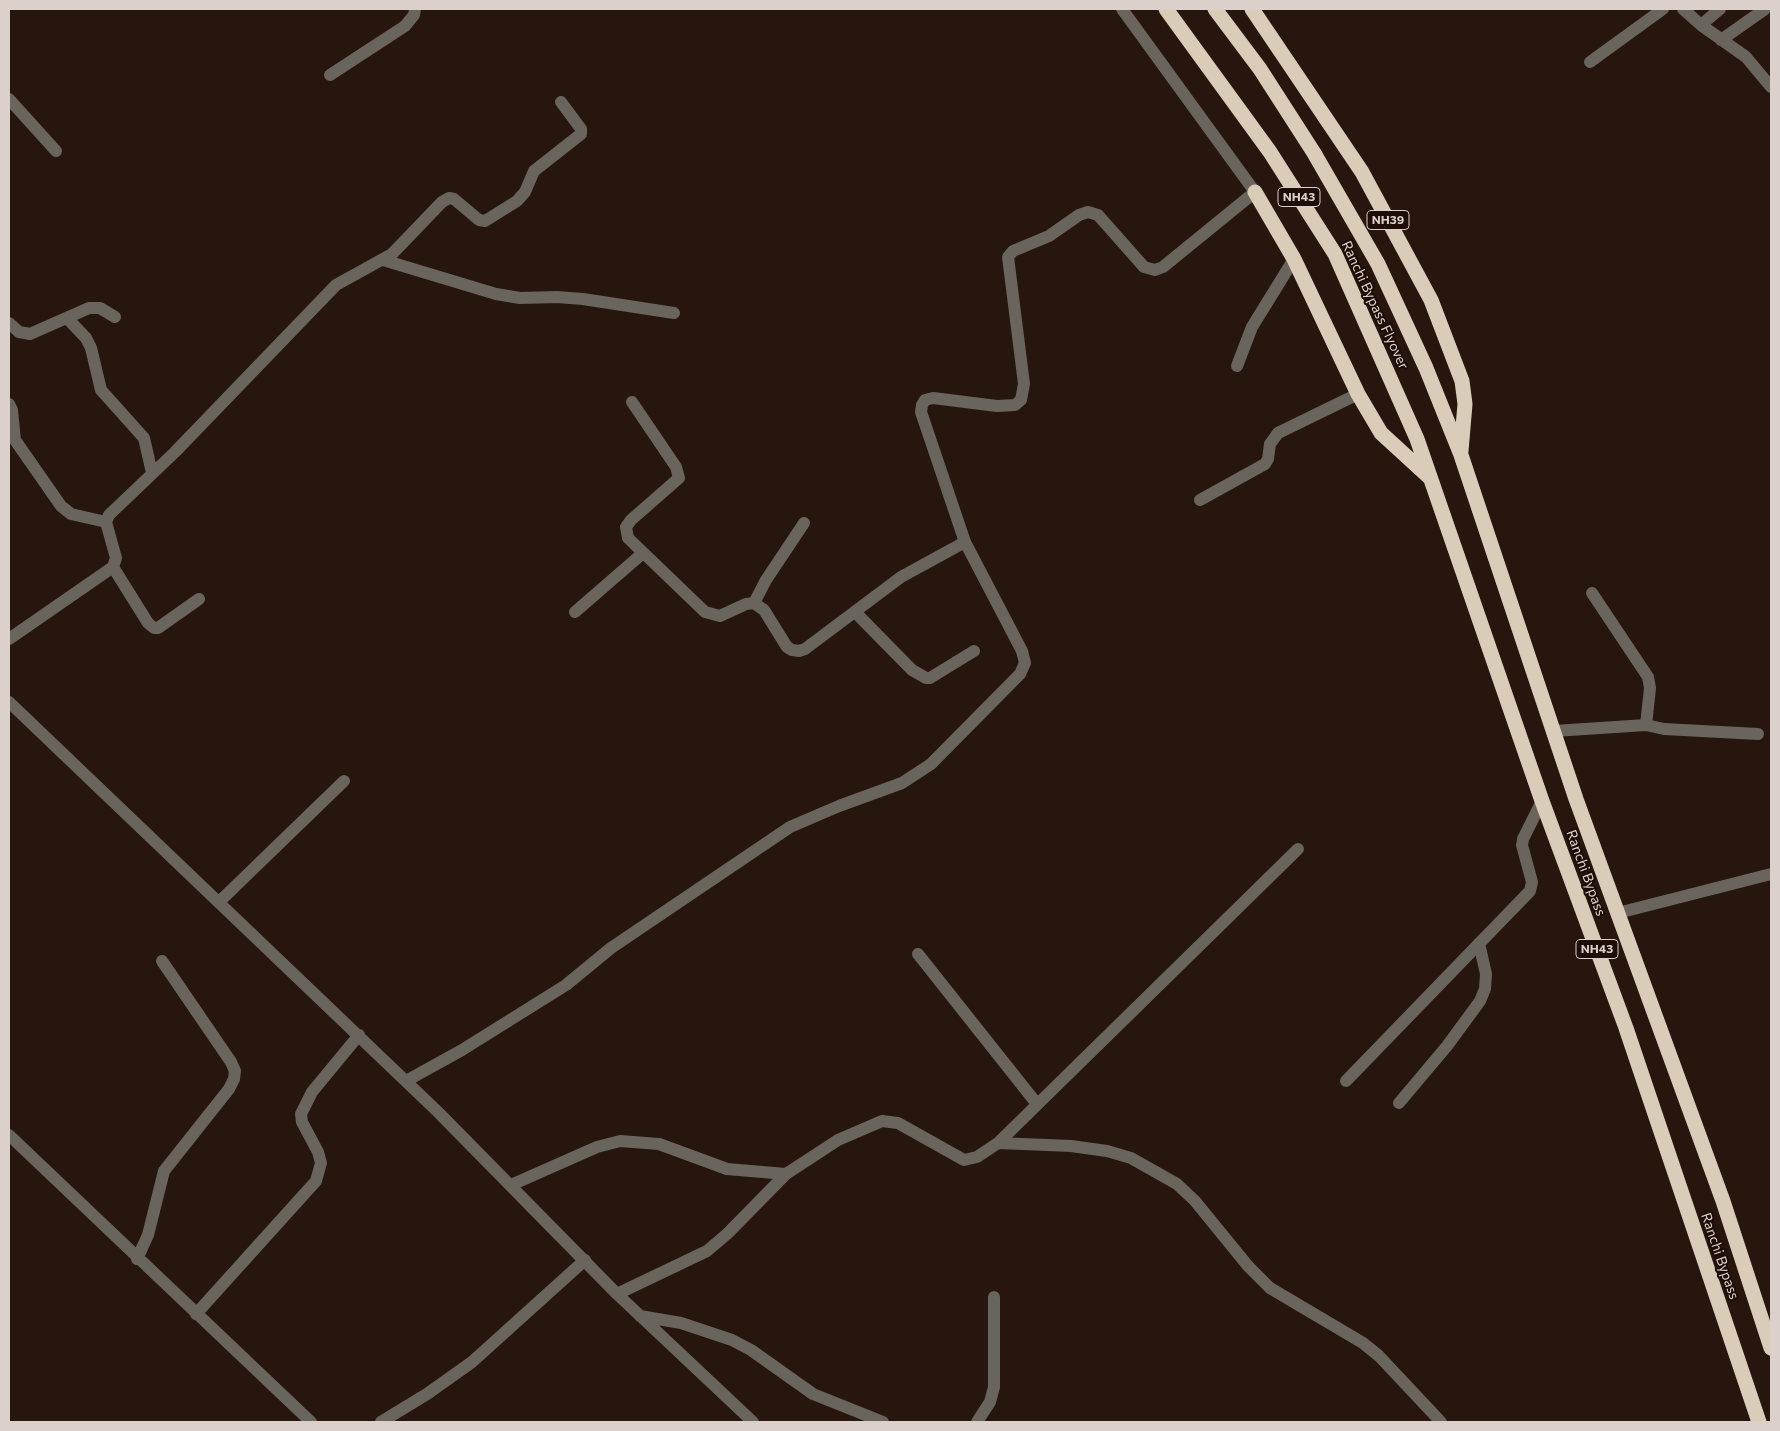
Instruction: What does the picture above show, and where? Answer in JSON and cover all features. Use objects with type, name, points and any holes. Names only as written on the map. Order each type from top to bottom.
[{"type":"highway","name":"Ranchi Bypass Flyover","points":[[1166,9],[1270,152],[1335,254],[1418,439],[1430,478]]},
{"type":"highway","name":"Ranchi Bypass Flyover","points":[[1215,9],[1260,69],[1314,153],[1378,264],[1426,368],[1461,455]]},
{"type":"highway","name":"NH39","points":[[1252,9],[1362,172],[1431,300],[1462,381],[1465,404],[1461,455]]},
{"type":"highway","points":[[1255,192],[1294,259],[1358,394],[1381,433],[1430,478]]},
{"type":"highway","name":"Ranchi Bypass","points":[[1461,455],[1576,799],[1723,1201],[1771,1348]]},
{"type":"highway","name":"Ranchi Bypass","points":[[1430,478],[1542,801],[1626,1028],[1759,1422]]},
{"type":"street","points":[[330,75],[405,26],[414,14],[414,9]]},
{"type":"street","points":[[406,1080],[462,1050],[566,985],[611,948],[790,827],[839,806],[902,783],[931,764],[1020,674],[1024,663],[1022,651],[965,542],[921,412],[922,405],[926,400],[933,398],[997,406],[1015,405],[1022,400],[1024,384],[1008,257],[1014,250],[1049,236],[1079,215],[1088,212],[1098,215],[1144,267],[1155,270],[1162,267],[1255,192],[1122,9]]},
{"type":"street","points":[[1590,62],[1663,9]]},
{"type":"street","points":[[1683,9],[1700,25],[1750,61],[1771,87]]},
{"type":"street","points":[[1700,25],[1720,9]]},
{"type":"street","points":[[1722,40],[1765,9]]},
{"type":"street","points":[[9,99],[56,150]]},
{"type":"street","points":[[9,639],[115,563],[116,552],[106,522],[109,515],[152,474],[336,286],[382,260],[442,202],[449,198],[454,199],[480,220],[484,221],[517,200],[525,192],[534,171],[581,134],[581,129],[562,102]]},
{"type":"street","points":[[1238,366],[1252,327],[1294,259]]},
{"type":"street","points":[[382,260],[496,294],[520,298],[557,296],[674,313]]},
{"type":"street","points":[[9,323],[19,332],[30,334],[95,307],[115,317]]},
{"type":"street","points":[[67,318],[88,343],[101,390],[144,438],[152,474]]},
{"type":"street","points":[[1200,500],[1265,464],[1268,459],[1270,444],[1278,434],[1358,394]]},
{"type":"street","points":[[632,402],[679,474],[675,483],[626,527],[628,538],[704,612],[712,616],[720,616],[746,604],[754,603],[764,610],[787,646],[799,651],[856,612],[901,577],[965,542]]},
{"type":"street","points":[[9,404],[12,410],[15,440],[61,506],[71,514],[106,522]]},
{"type":"street","points":[[754,603],[766,580],[804,523]]},
{"type":"street","points":[[575,612],[643,553]]},
{"type":"street","points":[[112,566],[148,623],[154,628],[158,628],[199,599]]},
{"type":"street","points":[[1592,593],[1648,677],[1650,688],[1646,725]]},
{"type":"street","points":[[856,612],[912,670],[926,678],[930,678],[974,651]]},
{"type":"street","points":[[9,702],[406,1080],[617,1294],[753,1422]]},
{"type":"street","points":[[1554,731],[1646,725],[1664,729],[1758,734]]},
{"type":"street","points":[[220,901],[344,781]]},
{"type":"street","points":[[1346,1081],[1530,891],[1532,882],[1522,845],[1523,839],[1542,801]]},
{"type":"street","points":[[617,1294],[708,1251],[728,1234],[786,1174],[838,1140],[882,1121],[898,1123],[964,1160],[977,1157],[998,1143],[1298,849]]},
{"type":"street","points":[[1618,913],[1771,874]]},
{"type":"street","points":[[1399,1103],[1447,1046],[1480,1001],[1485,989],[1486,974],[1479,942]]},
{"type":"street","points":[[918,954],[1037,1104]]},
{"type":"street","points":[[137,1259],[148,1235],[164,1171],[229,1089],[234,1079],[235,1071],[231,1062],[162,961]]},
{"type":"street","points":[[196,1314],[316,1181],[321,1163],[318,1152],[302,1122],[301,1114],[312,1092],[359,1035]]},
{"type":"street","points":[[9,1135],[137,1259],[311,1422]]},
{"type":"street","points":[[511,1185],[597,1147],[620,1141],[659,1144],[727,1169],[786,1174]]},
{"type":"street","points":[[998,1143],[1070,1146],[1120,1154],[1177,1184],[1196,1201],[1248,1266],[1270,1288],[1346,1332],[1368,1347],[1441,1422]]},
{"type":"street","points":[[387,1421],[472,1362],[585,1260]]},
{"type":"street","points":[[977,1422],[990,1402],[994,1387],[994,1297]]},
{"type":"street","points":[[640,1316],[681,1323],[732,1340],[813,1394],[883,1422]]}]
